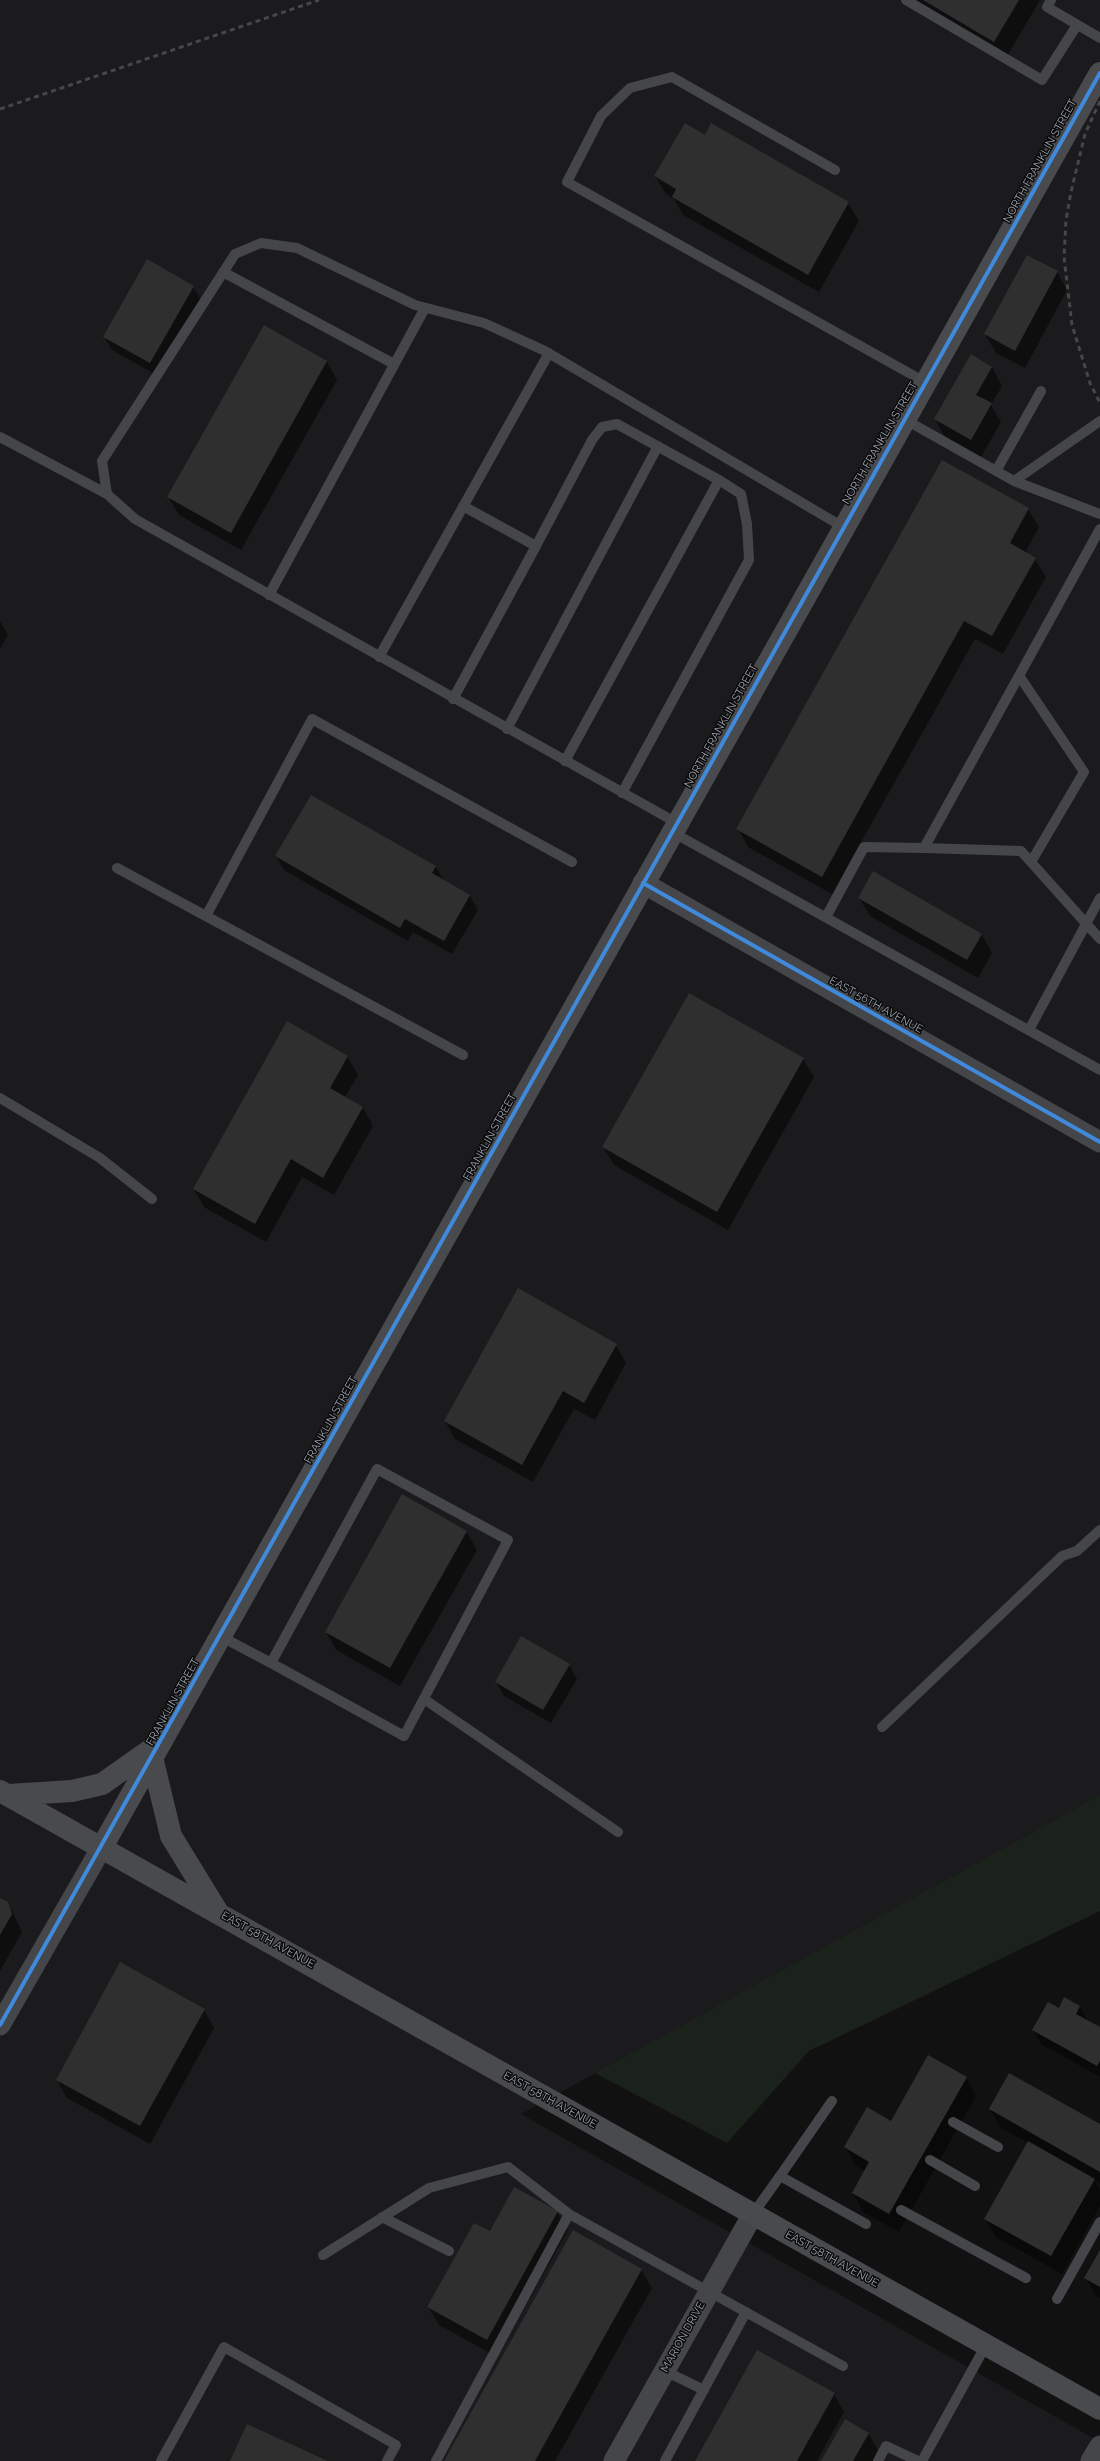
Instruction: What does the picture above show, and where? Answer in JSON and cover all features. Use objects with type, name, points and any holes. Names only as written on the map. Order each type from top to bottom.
[{"type":"street","name":"NORTH FRANKLIN STREET","points":[[674,827],[925,382],[1097,85]]},
{"type":"street","name":"FRANKLIN STREET","points":[[0,2025],[102,1847],[674,827]]},
{"type":"street","name":"EAST 56TH AVENUE","points":[[643,883],[1100,1142]]},
{"type":"street","points":[[4,1793],[72,1791],[102,1784],[156,1750],[170,1836],[217,1912]]},
{"type":"street","name":"EAST 58TH AVENUE","points":[[4,1793],[1100,2409]]},
{"type":"street","name":"MARION DRIVE","points":[[614,2461],[753,2214]]},
{"type":"street","points":[[1091,2461],[1100,2446]]},
{"type":"lane","points":[[906,0],[1042,80],[1077,25]]},
{"type":"lane","points":[[1051,0],[1047,6],[1100,38]]},
{"type":"lane","points":[[835,170],[672,77],[630,88],[600,116],[567,182],[925,382]]},
{"type":"lane","points":[[107,494],[102,461],[235,254],[261,243],[297,248],[415,305],[484,322],[548,353],[843,527]]},
{"type":"lane","points":[[223,272],[394,364]]},
{"type":"lane","points":[[269,595],[425,308]]},
{"type":"lane","points":[[379,657],[548,353]]},
{"type":"lane","points":[[996,471],[1041,391]]},
{"type":"lane","points":[[904,419],[1014,481],[1100,514]]},
{"type":"lane","points":[[1014,481],[1100,421]]},
{"type":"lane","points":[[453,699],[592,440],[602,427],[617,424],[658,446],[741,494],[747,524],[749,560],[622,793]]},
{"type":"lane","points":[[0,437],[107,494],[135,519],[622,793],[674,827],[826,917],[1100,1070]]},
{"type":"lane","points":[[507,728],[658,446]]},
{"type":"lane","points":[[565,761],[719,480]]},
{"type":"lane","points":[[463,506],[536,546]]},
{"type":"lane","points":[[924,848],[1020,677],[1100,529]]},
{"type":"lane","points":[[1020,677],[1084,772],[1031,862]]},
{"type":"lane","points":[[206,916],[312,719],[572,862]]},
{"type":"lane","points":[[826,917],[864,847],[1021,851],[1100,939]]},
{"type":"lane","points":[[117,868],[463,1055]]},
{"type":"lane","points":[[1029,1030],[1100,898]]},
{"type":"lane","points":[[1086,923],[1100,928]]},
{"type":"lane","points":[[0,1098],[100,1158],[152,1199]]},
{"type":"lane","points":[[220,1636],[404,1736],[508,1540],[377,1469],[271,1663]]},
{"type":"lane","points":[[882,1727],[1062,1556],[1076,1551],[1100,1530]]},
{"type":"lane","points":[[424,1699],[618,1832]]},
{"type":"lane","points":[[753,2214],[832,2101]]},
{"type":"lane","points":[[953,2122],[998,2147]]},
{"type":"lane","points":[[930,2160],[975,2186]]},
{"type":"lane","points":[[323,2255],[429,2188],[508,2167],[569,2214],[843,2366]]},
{"type":"lane","points":[[780,2176],[866,2224]]},
{"type":"lane","points":[[901,2210],[1026,2278]]},
{"type":"lane","points":[[436,2461],[569,2214]]},
{"type":"lane","points":[[382,2217],[449,2251]]},
{"type":"lane","points":[[1057,2299],[1100,2222]]},
{"type":"lane","points":[[665,2461],[746,2312]]},
{"type":"lane","points":[[922,2461],[986,2345]]},
{"type":"lane","points":[[161,2461],[224,2348],[396,2445],[386,2461]]},
{"type":"lane","points":[[664,2371],[704,2390]]},
{"type":"lane","points":[[878,2461],[886,2446],[918,2461]]},
{"type":"shaded area","points":[[0,0],[1100,0],[1100,1795],[521,2114],[1100,2442],[1100,2461],[0,2461]]},
{"type":"shaded area","points":[[1100,1795],[1100,1911],[809,2051],[727,2143],[595,2073]]},
{"type":"building","points":[[923,0],[1019,0],[994,42]]},
{"type":"building","points":[[685,123],[705,135],[711,123],[849,202],[808,275],[672,197],[676,189],[654,176]]},
{"type":"building","points":[[1027,255],[1058,271],[1015,351],[984,334]]},
{"type":"building","points":[[147,259],[194,286],[150,363],[103,337]]},
{"type":"building","points":[[264,325],[327,361],[231,533],[167,497]]},
{"type":"building","points":[[971,354],[992,367],[976,395],[992,403],[971,440],[934,419]]},
{"type":"building","points":[[942,460],[1029,508],[1010,543],[1036,558],[992,636],[964,621],[822,877],[736,829]]},
{"type":"building","points":[[311,795],[436,866],[432,873],[470,895],[444,941],[405,919],[400,928],[275,856]]},
{"type":"building","points":[[873,871],[982,934],[967,960],[858,898]]},
{"type":"building","points":[[689,993],[804,1058],[717,1212],[602,1147]]},
{"type":"building","points":[[287,1021],[348,1056],[330,1088],[363,1107],[323,1178],[291,1159],[255,1224],[193,1189]]},
{"type":"building","points":[[518,1288],[617,1344],[584,1403],[563,1391],[522,1465],[444,1421]]},
{"type":"building","points":[[402,1494],[467,1531],[390,1668],[325,1632]]},
{"type":"building","points":[[521,1636],[570,1664],[543,1710],[495,1682]]},
{"type":"building","points":[[0,1898],[8,1902],[12,1914],[0,1935]]},
{"type":"building","points":[[120,1962],[205,2009],[140,2126],[56,2080]]},
{"type":"building","points":[[1064,1997],[1080,2006],[1076,2014],[1100,2027],[1100,2061],[1097,2066],[1032,2030],[1048,2002],[1059,2008]]},
{"type":"building","points":[[928,2055],[967,2077],[889,2214],[852,2193],[869,2162],[844,2147],[867,2107],[891,2121]]},
{"type":"building","points":[[1009,2073],[1100,2124],[1100,2172],[989,2109]]},
{"type":"building","points":[[1028,2141],[1095,2179],[1051,2256],[984,2219]]},
{"type":"building","points":[[514,2187],[558,2211],[487,2340],[427,2307],[474,2223],[490,2231]]},
{"type":"building","points":[[573,2230],[642,2269],[535,2461],[444,2461]]},
{"type":"building","points":[[1100,2250],[1100,2287],[1084,2278]]},
{"type":"building","points":[[757,2350],[835,2393],[797,2461],[695,2461]]},
{"type":"building","points":[[845,2419],[869,2433],[853,2461],[821,2461]]},
{"type":"building","points":[[247,2424],[328,2461],[230,2461]]},
{"type":"railway","points":[[0,109],[319,0]]},
{"type":"railway","points":[[1100,101],[1085,134],[1071,192],[1066,220],[1064,257],[1072,325],[1090,383],[1100,403]]},
{"type":"cycle path","points":[[0,2025],[1100,73]]},
{"type":"cycle path","points":[[643,883],[1100,1142]]}]
